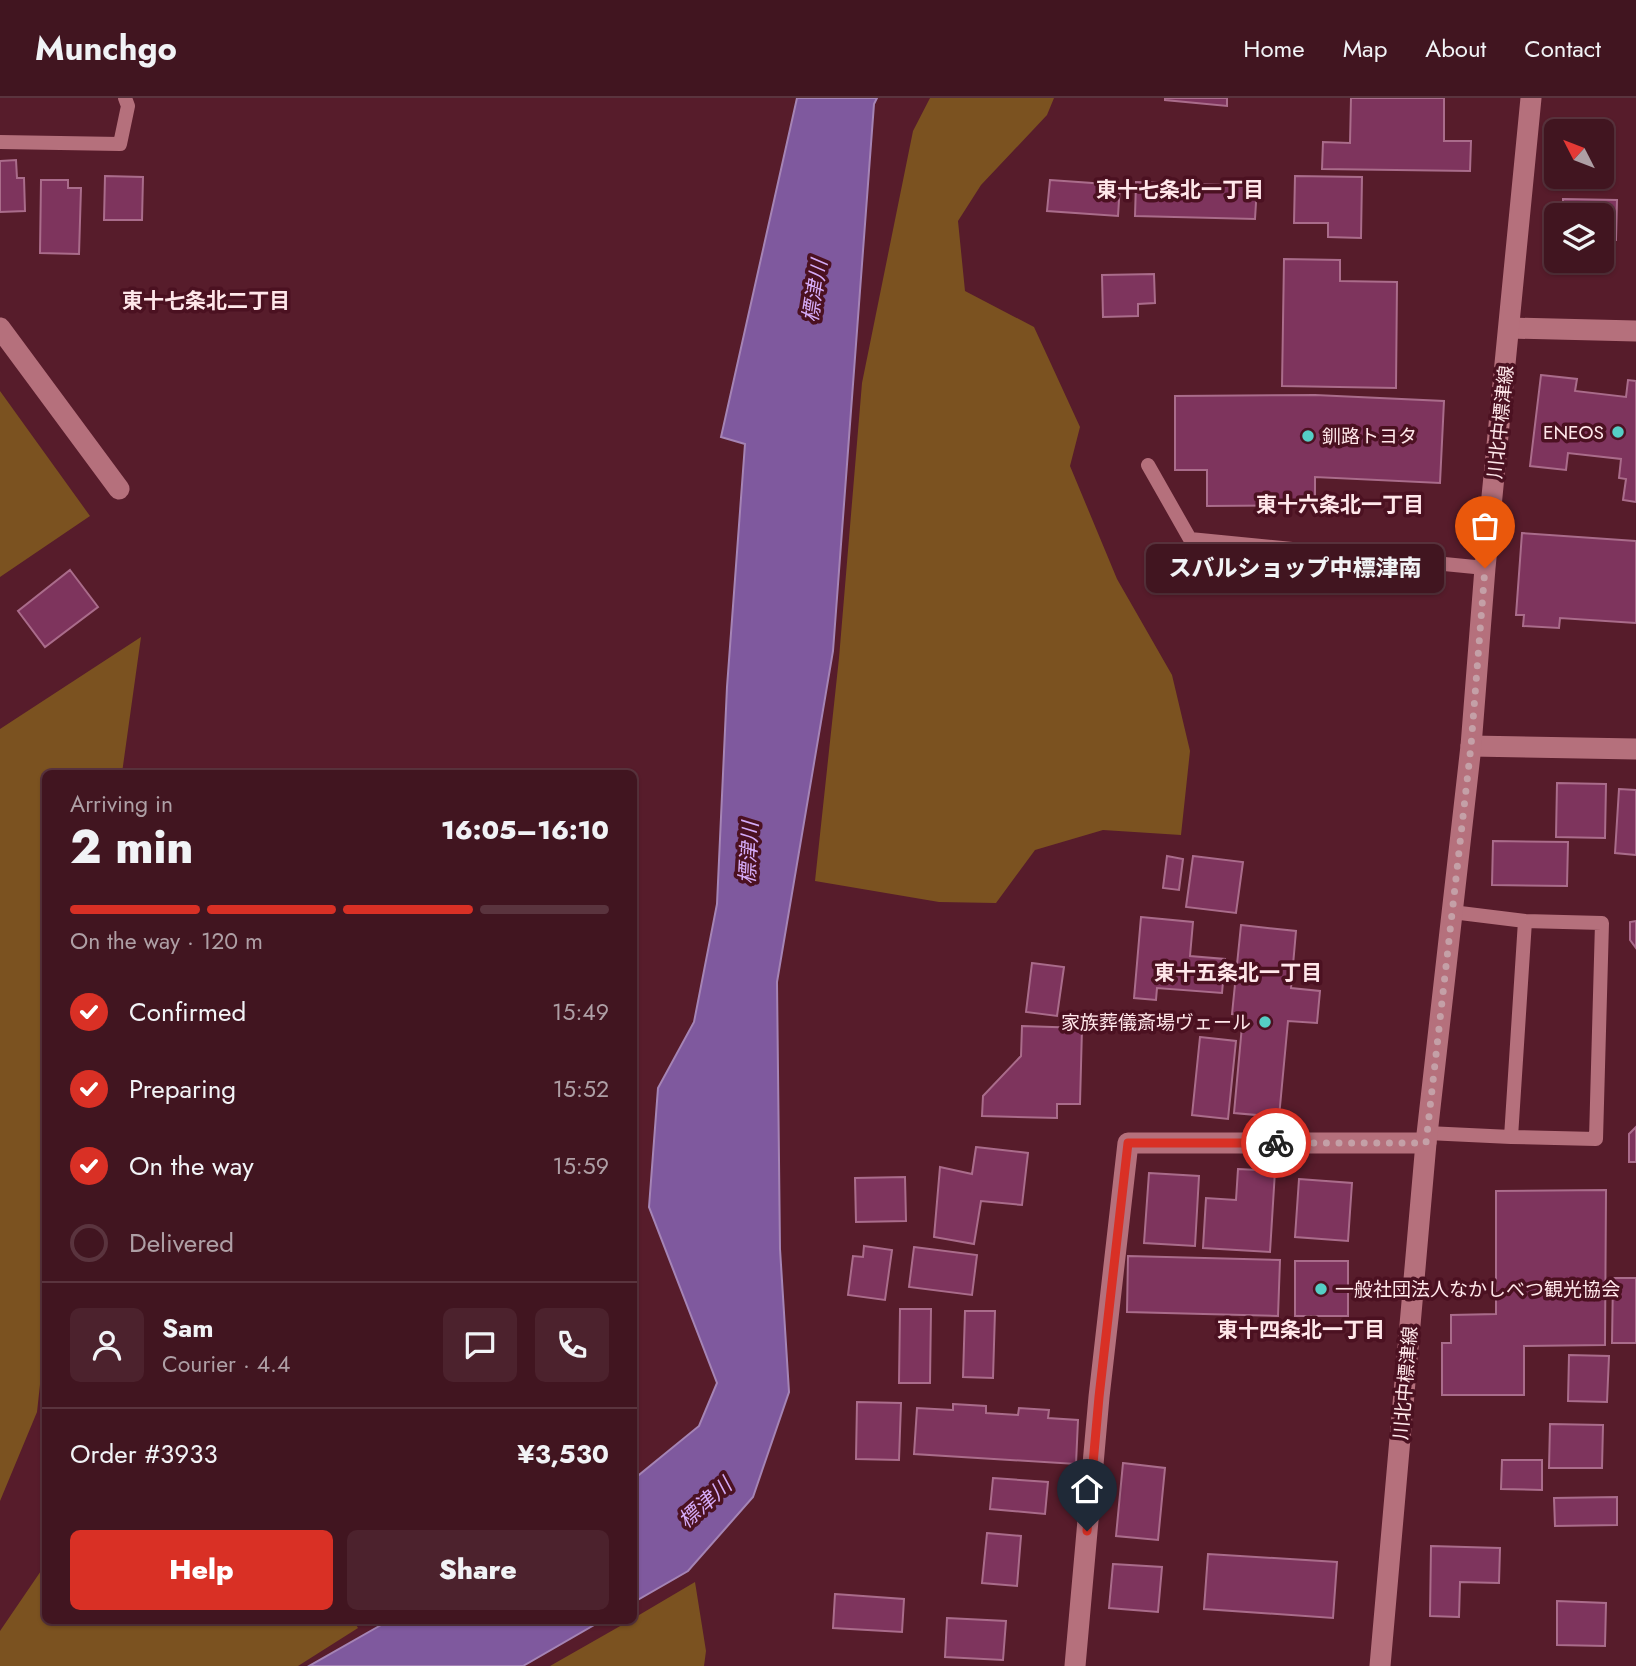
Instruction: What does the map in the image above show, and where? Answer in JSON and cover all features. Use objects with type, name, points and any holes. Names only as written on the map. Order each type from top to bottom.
[{"type":"main road","name":"川北中標津線","points":[[1380,1666],[1426,1138],[1471,746],[1485,568],[1531,98]]},
{"type":"main road","points":[[0,328],[118,489]]},
{"type":"main road","points":[[1510,328],[1636,331]]},
{"type":"main road","points":[[1471,746],[1636,749]]},
{"type":"main road","points":[[1075,1666],[1099,1397],[1128,1143],[1426,1138]]},
{"type":"lane","points":[[0,142],[120,144],[128,106],[125,98]]},
{"type":"lane","points":[[1148,465],[1190,539],[1485,568]]},
{"type":"lane","points":[[1426,1138],[1596,1139],[1602,923],[1525,921],[1452,912]]},
{"type":"lane","points":[[1511,1137],[1525,921]]},
{"type":"shaded area","points":[[930,98],[1054,98],[1047,115],[981,185],[958,221],[965,291],[1034,327],[1080,427],[1070,466],[1117,579],[1172,675],[1190,751],[1181,835],[1103,830],[1035,850],[996,903],[939,902],[815,881],[839,658],[862,383],[913,131]]},
{"type":"shaded area","points":[[0,391],[90,516],[0,577]]},
{"type":"shaded area","points":[[141,637],[122,770],[42,770],[42,1366],[37,1412],[0,1501],[0,729]]},
{"type":"shaded area","points":[[42,1569],[42,1624],[356,1624],[358,1628],[298,1666],[0,1666],[0,1631]]},
{"type":"shaded area","points":[[695,1582],[706,1651],[704,1666],[550,1666],[624,1624],[637,1624],[637,1616]]},
{"type":"water","name":"標津川","points":[[797,98],[877,98],[874,104],[833,651],[777,982],[780,1249],[789,1392],[753,1497],[688,1571],[637,1600],[637,1477],[699,1426],[717,1383],[649,1207],[658,1088],[694,1022],[717,904],[727,687],[745,444],[721,437]]},
{"type":"water","points":[[383,1624],[596,1624],[523,1666],[309,1666]]},
{"type":"building","points":[[1227,98],[1227,106],[1165,100]]},
{"type":"building","points":[[1351,98],[1444,98],[1444,141],[1471,141],[1470,171],[1322,169],[1323,142],[1350,143]]},
{"type":"building","points":[[16,160],[17,178],[24,178],[25,211],[0,212],[0,161]]},
{"type":"building","points":[[105,176],[143,177],[142,220],[104,220]]},
{"type":"building","points":[[1295,176],[1362,177],[1361,238],[1328,237],[1328,223],[1294,223]]},
{"type":"building","points":[[41,180],[68,180],[68,188],[81,188],[79,254],[40,253]]},
{"type":"building","points":[[1050,180],[1120,185],[1118,216],[1047,211]]},
{"type":"building","points":[[1136,182],[1257,186],[1255,219],[1135,216]]},
{"type":"building","points":[[1563,199],[1617,200],[1616,240],[1614,203],[1563,203]]},
{"type":"building","points":[[1284,259],[1340,260],[1340,281],[1397,282],[1396,388],[1282,386]]},
{"type":"building","points":[[1154,274],[1155,303],[1138,304],[1138,316],[1103,317],[1102,275]]},
{"type":"building","points":[[1541,375],[1577,379],[1575,391],[1626,397],[1628,380],[1636,381],[1636,502],[1623,500],[1626,479],[1619,478],[1621,459],[1568,453],[1566,470],[1530,466]]},
{"type":"building","name":"釧路トヨタ","points":[[1315,395],[1444,401],[1440,483],[1315,477],[1315,505],[1207,506],[1207,470],[1175,470],[1175,396]]},
{"type":"building","points":[[1522,533],[1636,541],[1636,623],[1560,618],[1559,628],[1523,626],[1524,615],[1516,615]]},
{"type":"building","points":[[70,570],[98,607],[45,647],[18,611]]},
{"type":"building","points":[[1557,783],[1606,784],[1605,838],[1556,837]]},
{"type":"building","points":[[1619,789],[1636,790],[1636,855],[1615,853]]},
{"type":"building","points":[[1493,841],[1568,842],[1567,886],[1492,885]]},
{"type":"building","points":[[1167,856],[1183,859],[1179,890],[1163,888]]},
{"type":"building","points":[[1193,856],[1243,862],[1236,913],[1186,907]]},
{"type":"building","points":[[1141,917],[1193,922],[1190,956],[1225,959],[1222,993],[1157,988],[1156,1000],[1134,998]]},
{"type":"building","points":[[1636,921],[1636,948],[1630,940],[1630,922]]},
{"type":"building","name":"家族葬儀斎場ヴェール","points":[[1241,925],[1296,931],[1291,988],[1320,991],[1317,1023],[1288,1021],[1279,1117],[1234,1113],[1243,1015],[1232,1014]]},
{"type":"building","points":[[1032,963],[1064,967],[1057,1016],[1026,1012]]},
{"type":"building","points":[[1022,1026],[1082,1028],[1080,1104],[1057,1104],[1057,1118],[982,1116],[983,1096],[1021,1056]]},
{"type":"building","points":[[1200,1037],[1236,1041],[1228,1119],[1192,1115]]},
{"type":"building","points":[[1636,1127],[1636,1162],[1629,1162],[1629,1134]]},
{"type":"building","points":[[976,1147],[1028,1153],[1022,1205],[981,1201],[974,1244],[934,1237],[940,1167],[972,1174]]},
{"type":"building","points":[[1238,1169],[1275,1171],[1270,1252],[1203,1248],[1206,1198],[1236,1200]]},
{"type":"building","points":[[1149,1173],[1199,1176],[1195,1246],[1144,1243]]},
{"type":"building","points":[[905,1177],[906,1221],[856,1222],[855,1178]]},
{"type":"building","points":[[1299,1179],[1352,1183],[1348,1241],[1295,1237]]},
{"type":"building","points":[[1606,1190],[1605,1345],[1524,1346],[1524,1395],[1442,1395],[1442,1343],[1451,1343],[1451,1315],[1496,1314],[1496,1191]]},
{"type":"building","points":[[864,1246],[892,1250],[885,1300],[848,1295],[853,1256],[863,1257]]},
{"type":"building","points":[[914,1247],[977,1255],[972,1295],[909,1287]]},
{"type":"building","points":[[1128,1256],[1280,1260],[1278,1316],[1127,1312]]},
{"type":"building","name":"一般社団法人なかしべつ観光協会","points":[[1295,1261],[1348,1261],[1348,1316],[1295,1316]]},
{"type":"building","points":[[1613,1278],[1636,1278],[1636,1343],[1612,1343]]},
{"type":"building","points":[[900,1309],[931,1309],[930,1383],[899,1383]]},
{"type":"building","points":[[965,1311],[995,1311],[993,1378],[963,1377]]},
{"type":"building","points":[[1569,1355],[1609,1356],[1607,1402],[1568,1401]]},
{"type":"building","points":[[857,1402],[901,1403],[899,1460],[856,1459]]},
{"type":"building","points":[[953,1404],[986,1406],[986,1413],[1018,1415],[1019,1408],[1049,1410],[1048,1418],[1078,1420],[1076,1464],[914,1454],[917,1408],[953,1410]]},
{"type":"building","points":[[1550,1424],[1603,1425],[1602,1468],[1549,1468]]},
{"type":"building","points":[[1502,1460],[1542,1460],[1542,1490],[1501,1489]]},
{"type":"building","points":[[1123,1463],[1165,1468],[1158,1540],[1116,1536]]},
{"type":"building","points":[[993,1478],[1048,1482],[1045,1514],[990,1509]]},
{"type":"building","points":[[1617,1497],[1617,1525],[1555,1526],[1554,1498]]},
{"type":"building","points":[[987,1533],[1021,1536],[1017,1586],[982,1583]]},
{"type":"building","points":[[1431,1546],[1500,1548],[1499,1583],[1460,1582],[1459,1617],[1430,1616]]},
{"type":"building","points":[[1208,1554],[1337,1562],[1333,1618],[1204,1609]]},
{"type":"building","points":[[1113,1564],[1162,1567],[1158,1612],[1109,1608]]},
{"type":"building","points":[[835,1594],[904,1599],[902,1632],[833,1628]]},
{"type":"building","points":[[1557,1601],[1606,1603],[1605,1646],[1557,1645]]},
{"type":"building","points":[[947,1618],[1006,1621],[1003,1660],[945,1657]]},
{"type":"way so far","points":[[1276,1143],[1426,1143],[1471,746],[1485,568]]},
{"type":"place","name":"ENEOS","points":[[1618,432]]},
{"type":"place","name":"釧路トヨタ","points":[[1308,436]]},
{"type":"place","name":"スバルショップ中標津南","points":[[1485,568]]},
{"type":"place","name":"家族葬儀斎場ヴェール","points":[[1265,1022]]},
{"type":"place","name":"一般社団法人なかしべつ観光協会","points":[[1321,1289]]},
{"type":"district","name":"東十七条北一丁目","points":[[1180,190]]},
{"type":"district","name":"東十七条北二丁目","points":[[206,301]]},
{"type":"district","name":"東十六条北一丁目","points":[[1340,505]]},
{"type":"district","name":"東十五条北一丁目","points":[[1238,973]]},
{"type":"district","name":"東十四条北一丁目","points":[[1301,1330]]},
{"type":"route","points":[[1087,1531],[1099,1397],[1128,1143],[1276,1143]]}]
